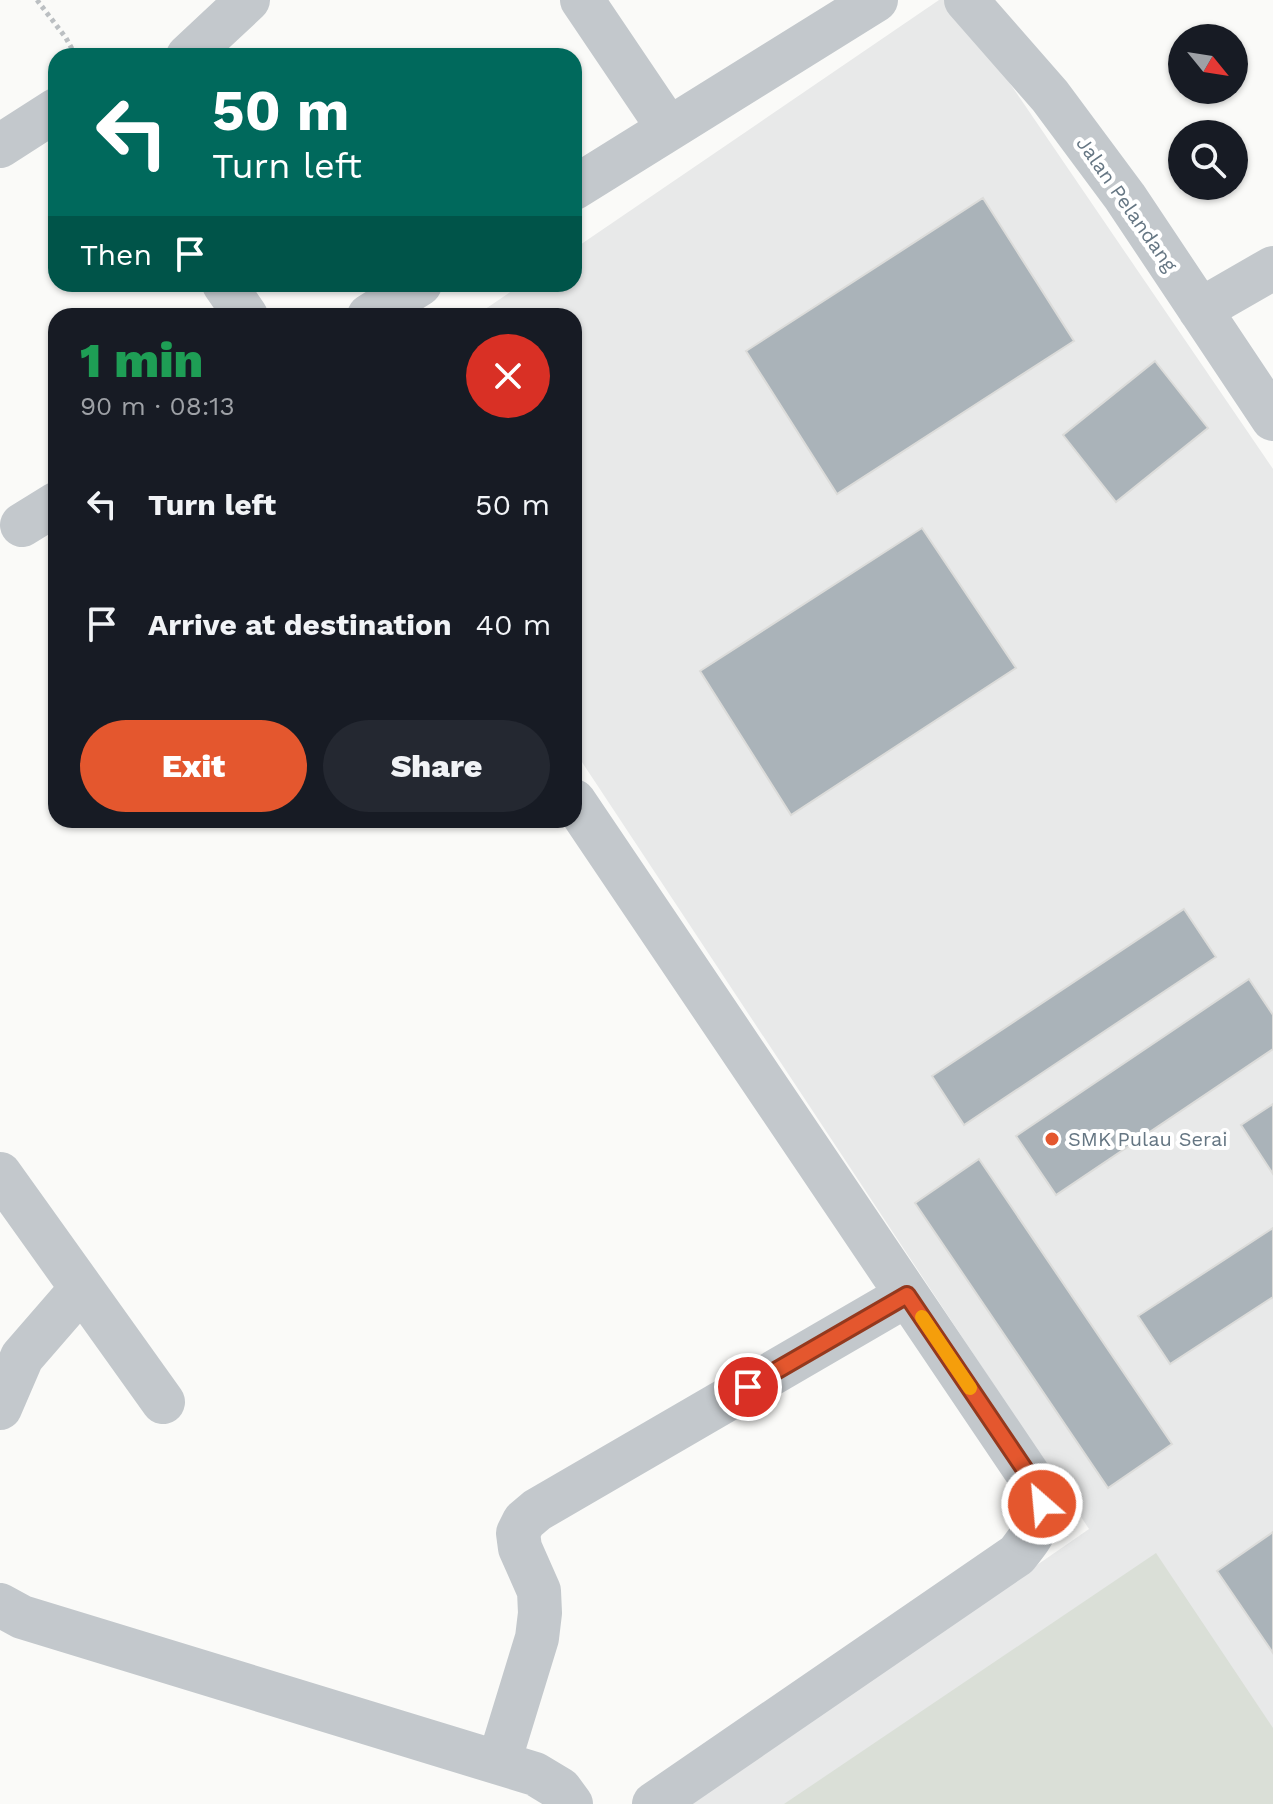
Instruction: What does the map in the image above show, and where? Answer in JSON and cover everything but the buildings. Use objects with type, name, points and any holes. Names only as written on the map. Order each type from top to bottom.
[{"type":"street","points":[[197,48],[248,0]]},
{"type":"street","points":[[582,0],[669,129]]},
{"type":"street","points":[[582,183],[876,0]]},
{"type":"street","name":"Jalan Pelandang","points":[[966,0],[1050,96],[1125,197],[1273,419]]},
{"type":"street","points":[[0,146],[48,115]]},
{"type":"street","points":[[1200,310],[1273,268]]},
{"type":"street","points":[[382,308],[407,292]]},
{"type":"street","points":[[582,813],[1038,1489],[1042,1504],[1034,1534],[1017,1555],[654,1804]]},
{"type":"street","points":[[0,1174],[163,1402]]},
{"type":"street","points":[[0,1408],[22,1357],[81,1289]]},
{"type":"street","points":[[499,1762],[537,1638],[540,1613],[539,1591],[520,1548],[518,1533],[524,1521],[537,1510],[907,1295]]},
{"type":"street","points":[[0,1605],[22,1617],[535,1774],[560,1789],[571,1804]]},
{"type":"path","points":[[37,0],[72,48]]},
{"type":"shaded area","name":"SMK Pulau Serai","points":[[939,0],[953,0],[1273,469],[1273,1804],[692,1804],[1089,1529],[582,762],[582,308],[487,308],[510,292],[582,292],[582,244]]},
{"type":"shaded area","points":[[1156,1553],[1273,1728],[1273,1804],[784,1804]]},
{"type":"slow traffic","points":[[922,1317],[970,1388]]},
{"type":"place","name":"SMK Pulau Serai","points":[[1052,1139]]},
{"type":"route","points":[[748,1387],[907,1295],[1038,1489],[1042,1504]]}]
